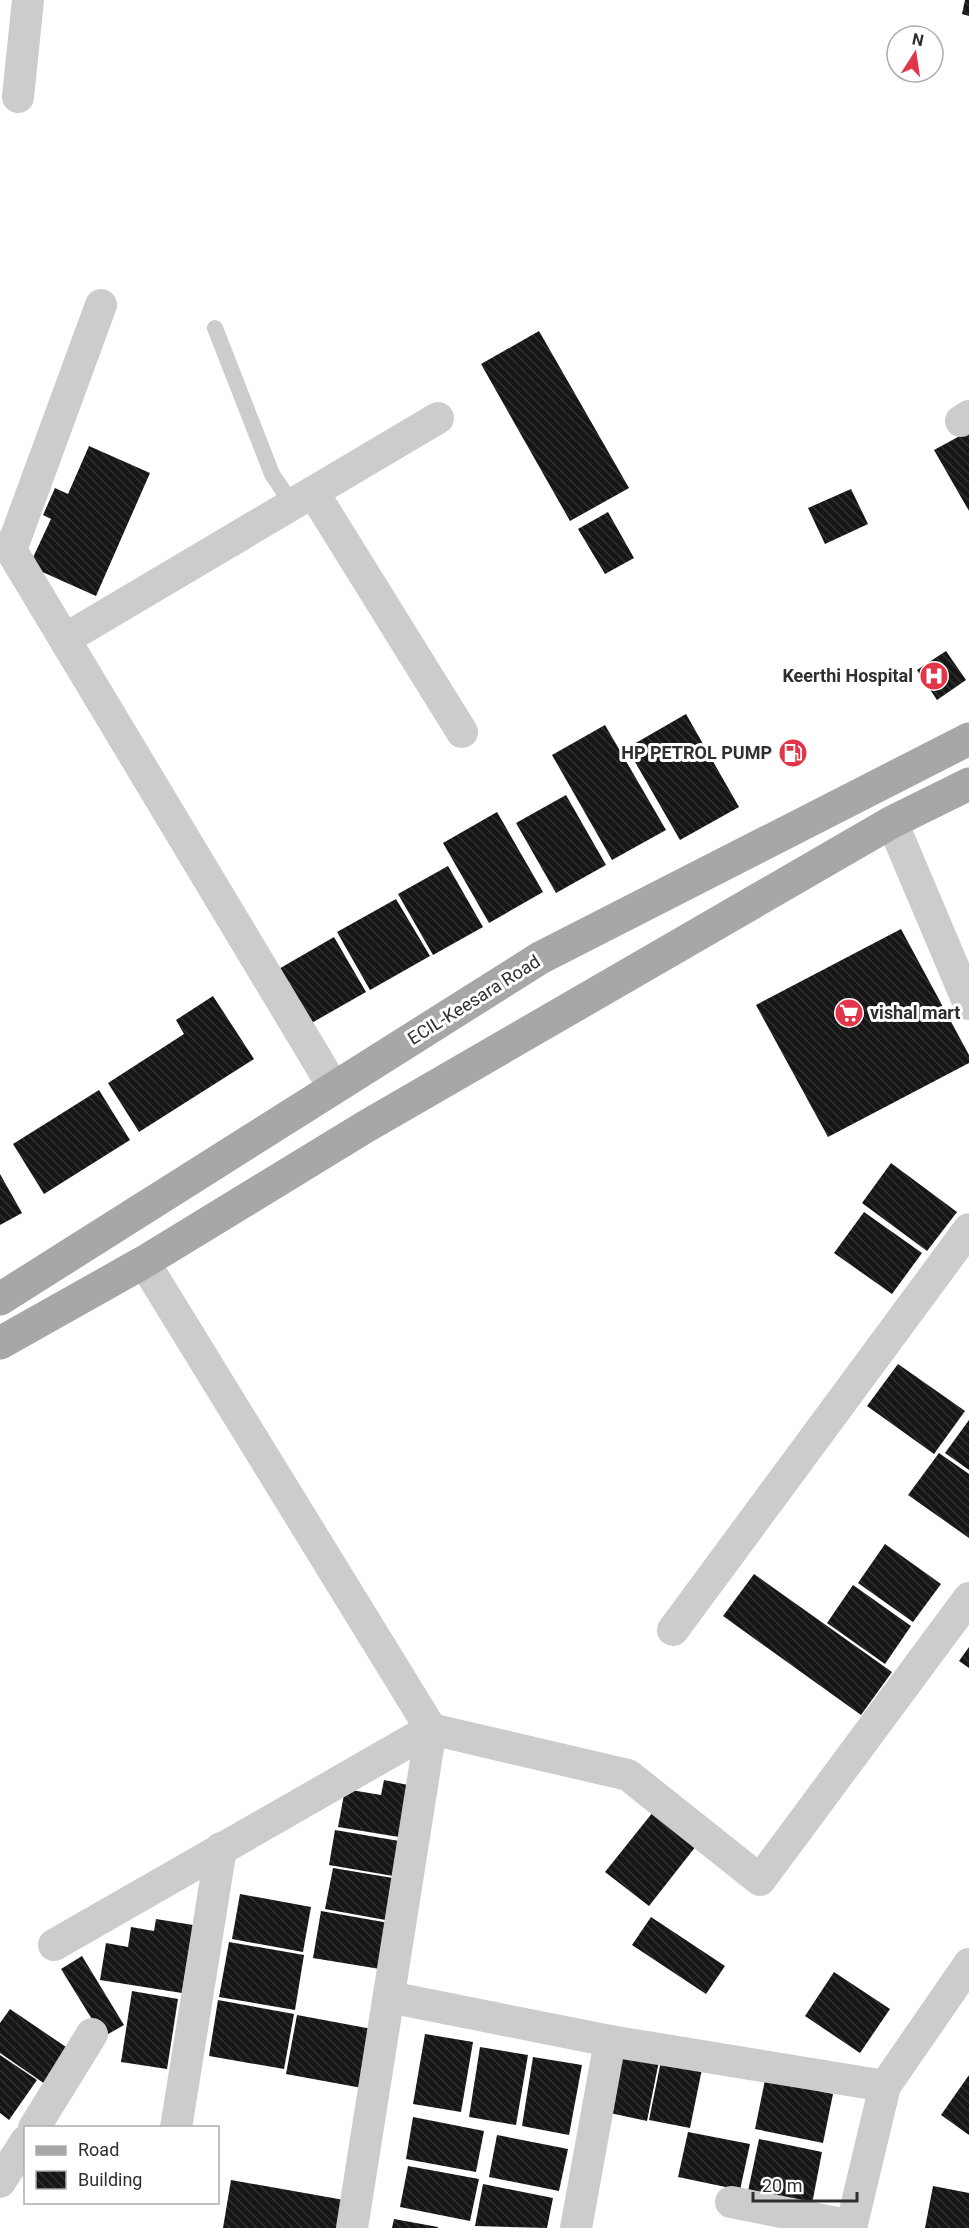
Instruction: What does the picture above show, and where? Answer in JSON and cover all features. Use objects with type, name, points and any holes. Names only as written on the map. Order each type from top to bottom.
[{"type":"main road","name":"ECIL-Keesara Road","points":[[0,1299],[540,958],[969,739]]},
{"type":"main road","points":[[0,1343],[144,1262],[365,1127],[892,822],[969,784]]},
{"type":"street","points":[[18,97],[28,0]]},
{"type":"street","points":[[101,305],[5,549],[65,639],[334,1088]]},
{"type":"street","points":[[65,639],[438,418]]},
{"type":"street","points":[[303,498],[462,732]]},
{"type":"street","points":[[892,822],[969,1004]]},
{"type":"street","points":[[673,1630],[969,1229]]},
{"type":"street","points":[[144,1262],[431,1729],[352,2228]]},
{"type":"street","points":[[54,1945],[431,1729],[628,1775],[760,1880],[969,1598]]},
{"type":"street","points":[[176,2126],[221,1848]]},
{"type":"street","points":[[731,2202],[851,2227],[885,2086],[969,1964]]},
{"type":"street","points":[[389,1997],[610,2041],[885,2086]]},
{"type":"street","points":[[35,2126],[92,2034]]},
{"type":"street","points":[[576,2228],[610,2041]]},
{"type":"street","points":[[0,2182],[24,2144]]},
{"type":"lane","points":[[215,328],[272,474],[303,498]]},
{"type":"building","points":[[965,0],[969,0],[969,16],[962,14]]},
{"type":"building","points":[[539,331],[629,488],[570,521],[481,364]]},
{"type":"building","points":[[969,431],[969,511],[934,450]]},
{"type":"building","points":[[89,446],[150,473],[96,596],[29,566],[51,519],[43,515],[55,488],[68,494]]},
{"type":"building","points":[[851,489],[868,524],[825,544],[808,508]]},
{"type":"building","points":[[608,512],[634,558],[605,574],[578,529]]},
{"type":"building","points":[[946,651],[966,680],[937,700],[917,670]]},
{"type":"building","points":[[686,714],[739,807],[680,840],[627,748]]},
{"type":"building","points":[[605,725],[666,830],[612,860],[552,755]]},
{"type":"building","points":[[566,795],[606,865],[556,893],[516,823]]},
{"type":"building","points":[[497,812],[543,892],[489,923],[443,843]]},
{"type":"building","points":[[448,866],[483,927],[433,955],[398,894]]},
{"type":"building","points":[[396,899],[430,956],[370,990],[337,932]]},
{"type":"building","points":[[901,929],[969,1055],[969,1063],[828,1137],[756,1005]]},
{"type":"building","points":[[334,937],[366,992],[308,1025],[277,970]]},
{"type":"building","points":[[213,996],[254,1059],[139,1132],[108,1083],[184,1034],[176,1020]]},
{"type":"building","points":[[99,1090],[130,1140],[44,1194],[13,1144]]},
{"type":"building","points":[[891,1163],[957,1212],[927,1251],[862,1203]]},
{"type":"building","points":[[0,1174],[22,1213],[0,1225]]},
{"type":"building","points":[[864,1212],[922,1253],[892,1294],[834,1253]]},
{"type":"building","points":[[898,1364],[965,1411],[934,1454],[867,1406]]},
{"type":"building","points":[[969,1420],[969,1470],[945,1453]]},
{"type":"building","points":[[939,1453],[969,1474],[969,1538],[908,1495]]},
{"type":"building","points":[[885,1544],[941,1584],[913,1622],[858,1583]]},
{"type":"building","points":[[754,1574],[892,1672],[861,1715],[723,1616]]},
{"type":"building","points":[[853,1585],[911,1626],[885,1664],[827,1623]]},
{"type":"building","points":[[969,1647],[969,1668],[959,1661]]},
{"type":"building","points":[[384,1780],[408,1785],[399,1837],[338,1827],[345,1789],[381,1795]]},
{"type":"building","points":[[657,1807],[700,1841],[649,1906],[605,1872]]},
{"type":"building","points":[[335,1830],[405,1842],[399,1877],[329,1865]]},
{"type":"building","points":[[333,1868],[399,1879],[391,1921],[325,1909]]},
{"type":"building","points":[[240,1894],[311,1907],[303,1952],[232,1939]]},
{"type":"building","points":[[321,1911],[389,1923],[380,1969],[313,1958]]},
{"type":"building","points":[[651,1917],[725,1966],[706,1994],[632,1945]]},
{"type":"building","points":[[156,1919],[193,1925],[182,1993],[100,1980],[106,1943],[128,1947],[131,1927],[154,1931]]},
{"type":"building","points":[[229,1942],[304,1955],[295,2010],[219,1997]]},
{"type":"building","points":[[82,1956],[124,2025],[103,2037],[61,1969]]},
{"type":"building","points":[[834,1972],[890,2009],[860,2053],[805,2016]]},
{"type":"building","points":[[132,1991],[178,1999],[167,2069],[121,2062]]},
{"type":"building","points":[[218,2000],[294,2014],[284,2069],[209,2056]]},
{"type":"building","points":[[10,2009],[69,2049],[45,2084],[0,2053],[0,2023]]},
{"type":"building","points":[[297,2015],[372,2029],[362,2088],[286,2074]]},
{"type":"building","points":[[425,2034],[473,2042],[461,2112],[413,2104]]},
{"type":"building","points":[[480,2047],[528,2055],[516,2125],[469,2117]]},
{"type":"building","points":[[622,2054],[659,2061],[647,2121],[610,2113]]},
{"type":"building","points":[[0,2055],[37,2080],[9,2120],[0,2113]]},
{"type":"building","points":[[533,2057],[582,2065],[569,2135],[522,2126]]},
{"type":"building","points":[[661,2061],[702,2069],[690,2128],[649,2120]]},
{"type":"building","points":[[969,2075],[969,2135],[941,2115]]},
{"type":"building","points":[[765,2080],[833,2094],[823,2143],[755,2129]]},
{"type":"building","points":[[413,2117],[484,2131],[476,2172],[406,2159]]},
{"type":"building","points":[[688,2132],[750,2144],[740,2190],[678,2177]]},
{"type":"building","points":[[497,2135],[568,2149],[559,2191],[489,2177]]},
{"type":"building","points":[[759,2139],[822,2152],[812,2204],[748,2191]]},
{"type":"building","points":[[408,2166],[479,2179],[470,2221],[400,2207]]},
{"type":"building","points":[[231,2180],[344,2200],[339,2228],[223,2228]]},
{"type":"building","points":[[483,2184],[553,2198],[547,2228],[475,2226]]},
{"type":"building","points":[[933,2186],[969,2193],[969,2228],[925,2228]]},
{"type":"building","points":[[394,2219],[438,2227],[438,2228],[392,2228]]},
{"type":"place","name":"Keerthi Hospital","points":[[934,676]]},
{"type":"place","name":"HP PETROL PUMP","points":[[793,753]]},
{"type":"place","name":"vishal mart","points":[[849,1013]]}]
